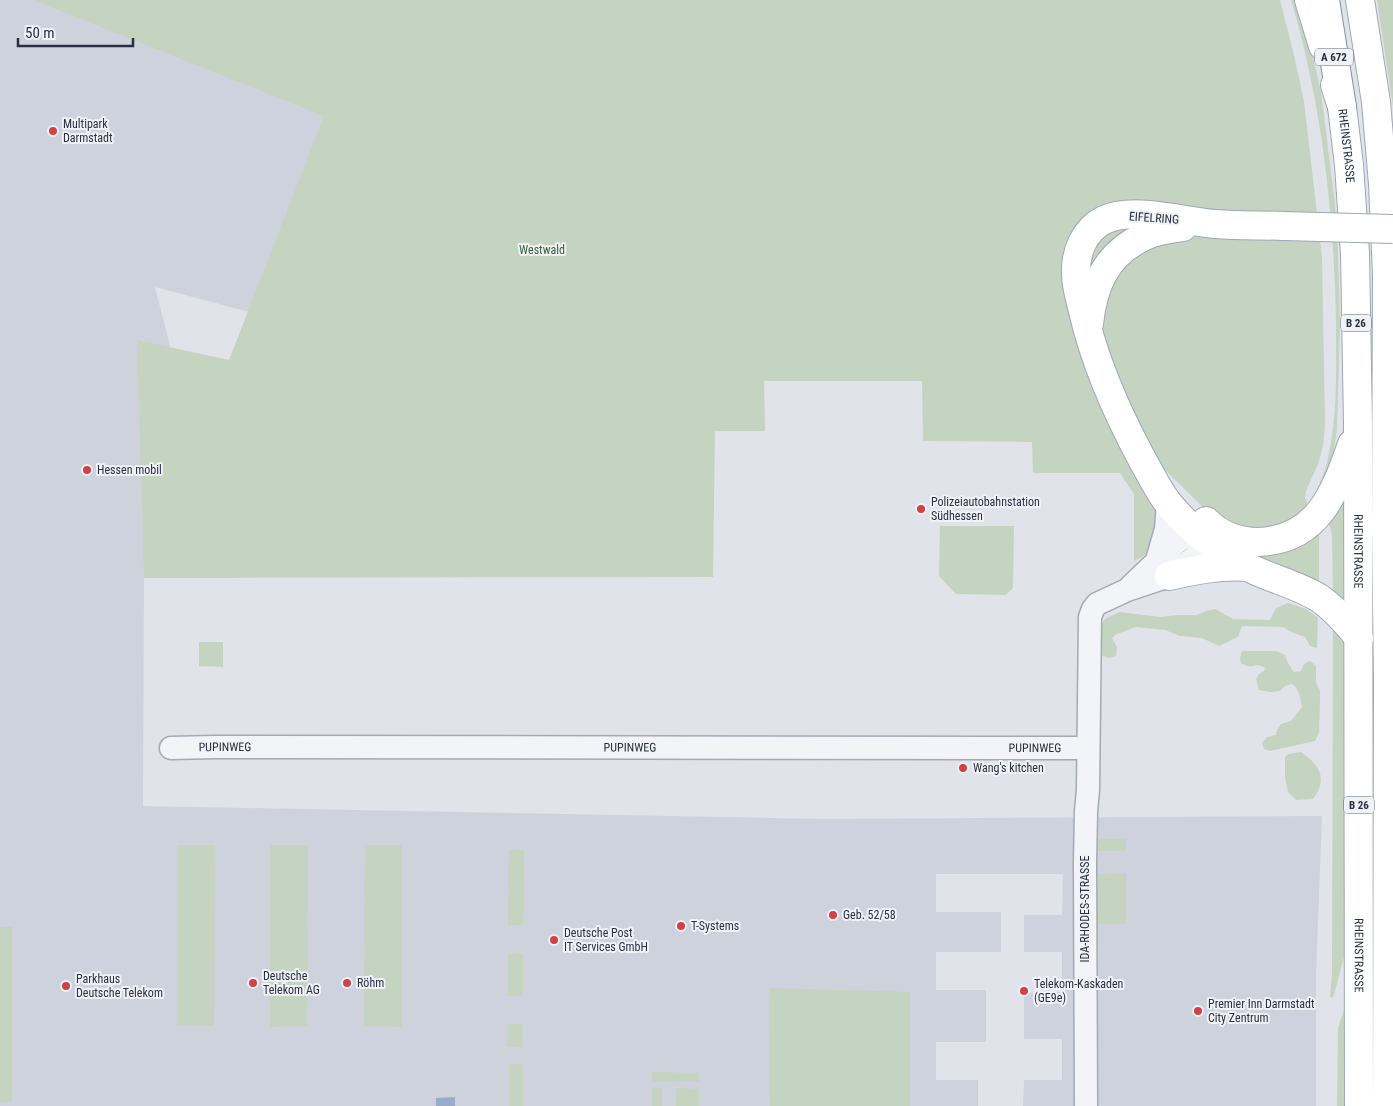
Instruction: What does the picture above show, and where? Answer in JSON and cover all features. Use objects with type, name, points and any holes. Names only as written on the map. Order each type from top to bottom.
[{"type":"main road","name":"RHEINSTRASSE","points":[[1309,0],[1342,107],[1349,164],[1354,252],[1358,425],[1359,1106]]},
{"type":"main road","name":"A 672","points":[[1325,0],[1342,107]]},
{"type":"main road","name":"B 26","points":[[1360,0],[1376,102],[1383,184],[1387,275],[1390,536],[1387,1106]]},
{"type":"main road","name":"EIFELRING","points":[[1204,533],[1180,517],[1168,503],[1135,446],[1104,382],[1090,340],[1076,284],[1080,248],[1087,234],[1110,218],[1131,215],[1216,224],[1393,229]]},
{"type":"main road","name":"EIFELRING","points":[[1090,340],[1090,318],[1093,299],[1098,282],[1111,259],[1124,248],[1145,236],[1162,230],[1216,224]]},
{"type":"main road","points":[[1204,533],[1223,534],[1255,542],[1277,540],[1296,534],[1305,528],[1320,513],[1332,495],[1358,425]]},
{"type":"main road","name":"EIFELRING","points":[[1135,446],[1204,533]]},
{"type":"main road","points":[[1204,533],[1227,555],[1248,567],[1300,588],[1320,599],[1346,622],[1359,638]]},
{"type":"main road","points":[[1163,568],[1196,570],[1248,567]]},
{"type":"street","points":[[1163,568],[1168,503]]},
{"type":"street","points":[[1088,748],[1090,617],[1093,609],[1097,604],[1127,590],[1163,568],[1194,557],[1204,533]]},
{"type":"street","name":"PUPINWEG","points":[[171,748],[1088,748]]},
{"type":"street","name":"IDA-RHODES-STRASSE","points":[[1086,1106],[1086,811],[1088,748]]},
{"type":"shaded area","points":[[0,0],[38,0],[353,109],[283,321],[155,287],[229,578],[144,578],[143,806],[823,819],[1322,816],[1316,974],[1316,1106],[1023,1106],[1024,1080],[1062,1080],[1062,1039],[1024,1039],[1024,993],[1062,992],[1062,952],[1024,952],[1024,915],[1062,915],[1063,874],[936,874],[936,912],[1001,912],[1001,952],[936,952],[936,990],[986,990],[986,1042],[936,1042],[936,1080],[978,1080],[978,1106],[0,1106]]},
{"type":"green space","name":"Westwald","points":[[33,0],[1280,0],[1304,101],[1322,257],[1325,424],[1323,446],[1318,464],[1306,491],[1305,498],[1310,510],[1279,529],[1246,530],[1209,513],[1162,467],[1153,502],[1158,518],[1148,552],[1134,561],[1134,494],[1120,473],[1033,473],[1032,442],[923,441],[922,381],[764,381],[765,431],[715,431],[713,577],[144,578],[137,340],[229,360],[324,116]]},
{"type":"green space","points":[[1291,0],[1300,0],[1321,92],[1335,203],[1338,250],[1340,323],[1337,430],[1331,468],[1317,494],[1328,458],[1335,407],[1335,281],[1329,200],[1318,119],[1302,39]]},
{"type":"green space","points":[[1377,0],[1393,0],[1393,106]]},
{"type":"green space","points":[[1344,492],[1343,610],[1333,599],[1332,534],[1327,517]]},
{"type":"green space","points":[[940,526],[1014,526],[1013,588],[1006,595],[956,594],[939,576]]},
{"type":"green space","points":[[1319,532],[1319,590],[1237,550]]},
{"type":"green space","points":[[1288,603],[1306,609],[1318,618],[1317,648],[1310,646],[1305,637],[1283,627],[1242,626],[1238,637],[1219,646],[1202,638],[1180,636],[1165,630],[1136,627],[1117,634],[1112,638],[1117,647],[1116,656],[1109,658],[1102,656],[1099,646],[1101,625],[1105,619],[1119,612],[1161,617],[1197,615],[1215,609],[1233,619],[1270,620],[1276,608]]},
{"type":"green space","points":[[1333,620],[1342,635],[1345,646],[1345,938],[1344,957],[1333,998],[1330,997],[1332,973]]},
{"type":"green space","points":[[199,642],[223,642],[223,667],[199,666]]},
{"type":"green space","points":[[1242,651],[1276,651],[1285,655],[1294,672],[1301,671],[1304,664],[1310,661],[1316,666],[1316,682],[1320,691],[1320,704],[1319,733],[1315,741],[1270,751],[1264,749],[1262,743],[1267,737],[1276,735],[1281,724],[1291,721],[1302,707],[1300,697],[1297,689],[1292,684],[1285,686],[1280,691],[1259,690],[1256,679],[1265,668],[1260,665],[1248,666],[1241,664]]},
{"type":"green space","points":[[1301,752],[1313,762],[1320,773],[1320,785],[1313,799],[1296,800],[1288,792],[1285,778],[1285,757],[1289,754]]},
{"type":"green space","points":[[1097,839],[1126,839],[1126,851],[1097,851]]},
{"type":"green space","points":[[177,845],[215,845],[214,1026],[177,1026]]},
{"type":"green space","points":[[270,845],[308,845],[307,1026],[270,1027]]},
{"type":"green space","points":[[365,845],[402,845],[402,1027],[364,1026]]},
{"type":"green space","points":[[509,850],[524,850],[523,925],[508,925]]},
{"type":"green space","points":[[1126,873],[1126,924],[1097,924],[1097,874]]},
{"type":"green space","points":[[0,927],[12,927],[12,1102],[0,1103]]},
{"type":"green space","points":[[508,954],[523,954],[523,996],[508,996]]},
{"type":"green space","points":[[769,988],[910,992],[910,1106],[770,1106]]},
{"type":"green space","points":[[1346,1004],[1346,1106],[1337,1106],[1338,1028]]},
{"type":"green space","points":[[507,1024],[522,1024],[523,1047],[507,1047]]},
{"type":"green space","points":[[509,1064],[523,1064],[523,1106],[509,1106]]},
{"type":"green space","points":[[652,1072],[699,1073],[699,1082],[652,1081]]},
{"type":"green space","points":[[652,1088],[662,1088],[662,1106],[652,1106]]},
{"type":"green space","points":[[677,1088],[699,1089],[699,1106],[676,1106]]},
{"type":"water","points":[[455,1097],[455,1106],[436,1106],[436,1098]]},
{"type":"place","name":"Multipark Darmstadt","points":[[53,131]]},
{"type":"place","name":"Hessen mobil","points":[[87,470]]},
{"type":"place","name":"Polizeiautobahnstation Südhessen","points":[[921,509]]},
{"type":"place","name":"Wang's kitchen","points":[[963,768]]},
{"type":"place","name":"Geb. 52/58","points":[[833,915]]},
{"type":"place","name":"T-Systems","points":[[681,926]]},
{"type":"place","name":"Deutsche Post IT Services GmbH","points":[[554,940]]},
{"type":"place","name":"Deutsche Telekom AG","points":[[253,983]]},
{"type":"place","name":"Röhm","points":[[347,983]]},
{"type":"place","name":"Parkhaus Deutsche Telekom","points":[[66,986]]},
{"type":"place","name":"Telekom-Kaskaden (GE9e)","points":[[1024,991]]},
{"type":"place","name":"Premier Inn Darmstadt City Zentrum","points":[[1198,1011]]}]
